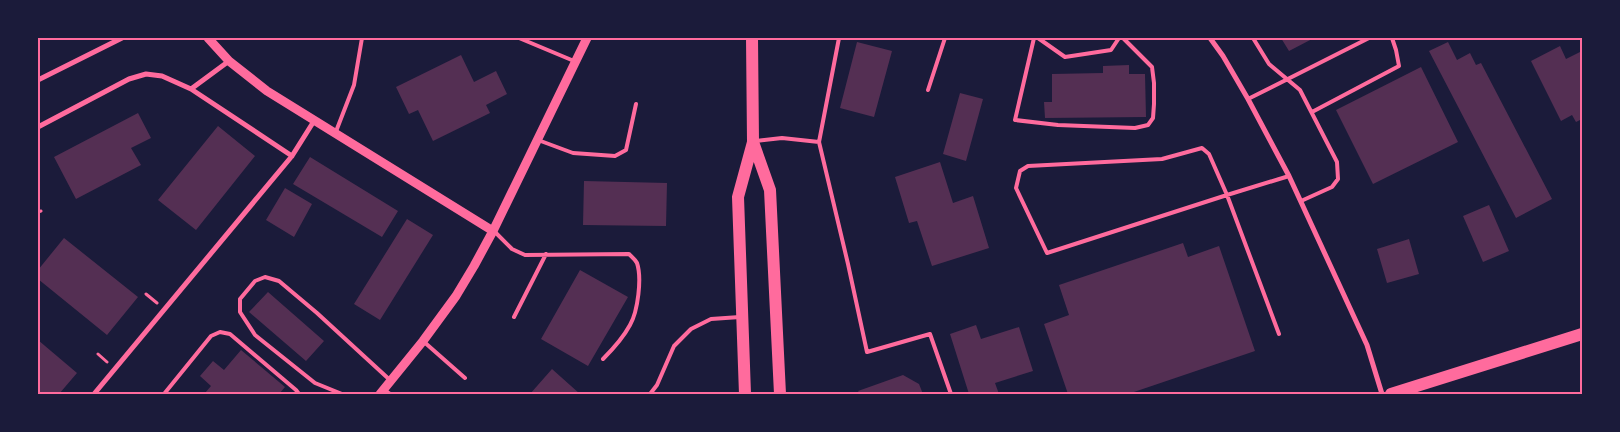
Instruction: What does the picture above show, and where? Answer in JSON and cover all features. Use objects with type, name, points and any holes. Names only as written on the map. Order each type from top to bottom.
[{"type":"main road","points":[[745,394],[738,197],[753,142],[752,38]]},
{"type":"main road","points":[[753,142],[770,190],[780,394]]},
{"type":"main road","points":[[1391,394],[1582,334]]},
{"type":"street","points":[[38,80],[122,38]]},
{"type":"street","points":[[208,38],[229,61],[267,92],[493,231]]},
{"type":"street","points":[[384,393],[391,381],[456,296],[493,231],[587,38]]},
{"type":"street","points":[[1210,38],[1223,56],[1248,99],[1289,176],[1367,345],[1382,394]]},
{"type":"street","points":[[191,89],[229,61]]},
{"type":"street","points":[[38,126],[129,78],[146,74],[162,76],[191,89],[292,156]]},
{"type":"street","points":[[94,394],[292,156],[314,121]]},
{"type":"lane","points":[[335,134],[354,85],[362,38]]},
{"type":"lane","points":[[519,38],[575,62]]},
{"type":"lane","points":[[840,38],[819,142],[867,352],[930,334],[951,394]]},
{"type":"lane","points":[[928,90],[945,38]]},
{"type":"lane","points":[[1036,38],[1065,57],[1111,50],[1121,38],[1152,67],[1154,83],[1153,118],[1148,125],[1136,128],[1058,125],[1015,120],[1036,38]]},
{"type":"lane","points":[[1253,38],[1269,64],[1300,90],[1338,162],[1338,179],[1332,187],[1301,201]]},
{"type":"lane","points":[[1248,99],[1369,38]]},
{"type":"lane","points":[[1312,112],[1398,66],[1392,38]]},
{"type":"lane","points":[[1548,38],[1566,38]]},
{"type":"lane","points":[[538,140],[572,153],[615,156],[626,150],[636,104]]},
{"type":"lane","points":[[753,142],[782,138],[819,142]]},
{"type":"lane","points":[[1279,334],[1227,195],[1209,154],[1202,148],[1162,159],[1028,166],[1020,171],[1016,188],[1047,253],[1227,195],[1289,176]]},
{"type":"lane","points":[[493,231],[512,249],[525,255],[628,254],[637,264],[639,284],[636,308],[631,324],[618,343],[603,359]]},
{"type":"lane","points":[[514,317],[546,254]]},
{"type":"lane","points":[[342,394],[315,383],[255,335],[240,312],[240,299],[255,281],[265,276],[279,281],[391,381]]},
{"type":"lane","points":[[650,394],[657,385],[674,346],[691,329],[711,319],[742,317]]},
{"type":"lane","points":[[167,393],[211,336],[220,332],[230,334],[299,394]]},
{"type":"lane","points":[[423,341],[465,378]]},
{"type":"building","points":[[1281,38],[1314,38],[1289,51]]},
{"type":"building","points":[[857,42],[892,51],[874,117],[840,108]]},
{"type":"building","points":[[1448,42],[1457,60],[1470,53],[1476,65],[1481,63],[1552,199],[1516,218],[1429,51]]},
{"type":"building","points":[[1560,46],[1566,59],[1582,51],[1582,119],[1576,122],[1572,115],[1561,121],[1531,61]]},
{"type":"building","points":[[461,55],[474,82],[496,71],[507,94],[486,105],[490,113],[433,141],[418,110],[409,114],[396,87]]},
{"type":"building","points":[[1129,65],[1129,74],[1145,74],[1146,117],[1045,118],[1044,102],[1052,102],[1052,74],[1103,73],[1103,66]]},
{"type":"building","points":[[1421,67],[1458,142],[1373,184],[1336,110]]},
{"type":"building","points":[[960,93],[983,99],[966,161],[943,154]]},
{"type":"building","points":[[138,113],[151,138],[131,148],[141,165],[76,199],[54,157]]},
{"type":"building","points":[[218,126],[255,156],[196,230],[158,200]]},
{"type":"building","points":[[310,157],[398,211],[382,237],[293,184]]},
{"type":"building","points":[[940,162],[953,203],[973,196],[989,248],[932,266],[917,221],[909,223],[895,177]]},
{"type":"building","points":[[584,181],[667,183],[666,226],[583,225]]},
{"type":"building","points":[[285,188],[312,204],[294,237],[266,220]]},
{"type":"building","points":[[1489,205],[1509,251],[1483,262],[1463,216]]},
{"type":"building","points":[[407,219],[433,235],[380,320],[354,304]]},
{"type":"building","points":[[64,238],[138,297],[107,335],[38,279],[38,270]]},
{"type":"building","points":[[1409,239],[1419,274],[1387,283],[1377,249]]},
{"type":"building","points":[[1183,243],[1188,257],[1219,246],[1255,351],[1128,394],[1068,394],[1044,324],[1069,315],[1059,285]]},
{"type":"building","points":[[580,270],[628,297],[588,366],[541,339]]},
{"type":"building","points":[[268,292],[324,341],[306,361],[249,312]]},
{"type":"building","points":[[976,325],[981,339],[1019,327],[1033,371],[995,383],[999,394],[969,394],[950,334]]},
{"type":"building","points":[[38,340],[77,373],[59,394],[38,394]]},
{"type":"building","points":[[241,350],[285,387],[279,394],[205,393],[211,386],[200,376],[213,361],[224,370]]},
{"type":"building","points":[[552,369],[580,394],[530,394]]},
{"type":"building","points":[[903,375],[919,384],[923,394],[860,394],[858,391]]}]
